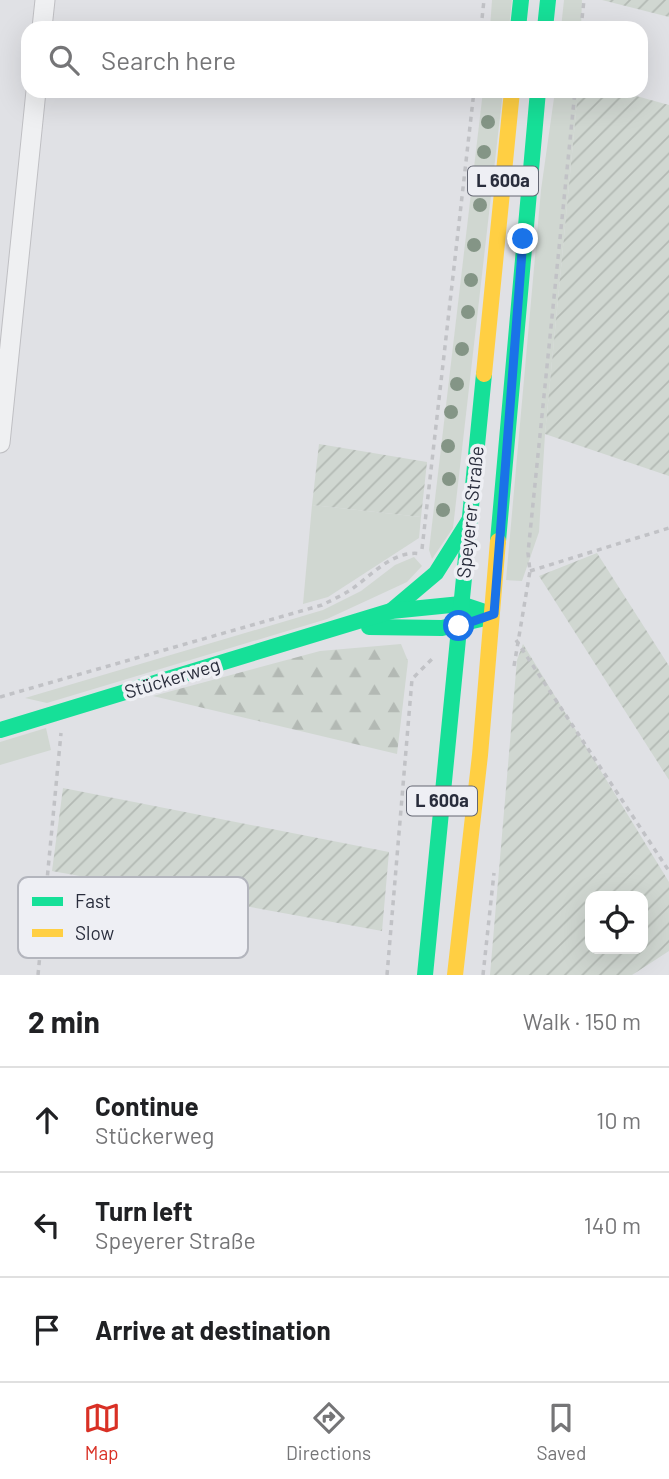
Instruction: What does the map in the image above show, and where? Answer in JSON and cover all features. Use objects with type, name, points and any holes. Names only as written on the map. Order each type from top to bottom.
[{"type":"main road","points":[[519,21],[521,0]]},
{"type":"main road","points":[[546,21],[548,0]]},
{"type":"main road","name":"Speyerer Straße","points":[[425,975],[511,98]]},
{"type":"main road","name":"Speyerer Straße","points":[[455,975],[474,825],[494,614],[505,443],[537,98]]},
{"type":"main road","points":[[391,611],[436,573],[470,519]]},
{"type":"main road","name":"Stückerweg","points":[[0,730],[391,611],[461,604],[494,614]]},
{"type":"main road","name":"Stückerweg","points":[[344,625],[416,630],[459,626],[494,614]]},
{"type":"street","points":[[43,21],[45,0]]},
{"type":"street","points":[[0,443],[35,98]]},
{"type":"path","points":[[482,21],[484,0]]},
{"type":"path","points":[[582,21],[584,0]]},
{"type":"path","points":[[0,696],[322,605],[349,591],[396,556],[412,552],[422,554],[473,98]]},
{"type":"path","points":[[527,590],[530,571],[528,553],[574,98]]},
{"type":"path","points":[[530,571],[669,528]]},
{"type":"path","points":[[516,640],[669,871]]},
{"type":"path","points":[[387,975],[412,679],[437,654]]},
{"type":"path","points":[[47,877],[63,711]]},
{"type":"green space","points":[[492,0],[512,0],[510,21],[490,21]]},
{"type":"green space","points":[[564,0],[582,0],[581,21],[562,21]]},
{"type":"green space","points":[[602,0],[669,0],[669,17]]},
{"type":"green space","points":[[482,98],[502,98],[453,528],[432,559],[429,550]]},
{"type":"green space","points":[[554,98],[577,98],[545,434],[539,532],[522,581],[506,580],[541,190]]},
{"type":"green space","points":[[577,98],[644,98],[669,105],[669,476],[545,434]]},
{"type":"green space","points":[[319,444],[427,462],[421,517],[312,505]]},
{"type":"green space","points":[[312,505],[421,517],[419,538],[328,597],[303,604]]},
{"type":"green space","points":[[597,553],[669,666],[669,780],[539,576]]},
{"type":"green space","points":[[414,557],[422,566],[407,582],[327,619],[47,703],[25,698],[323,610],[361,591],[395,565]]},
{"type":"green space","points":[[401,644],[408,661],[397,754],[153,696],[320,651]]},
{"type":"green space","points":[[523,644],[669,882],[669,951],[632,975],[490,975],[517,660]]},
{"type":"green space","points":[[46,728],[51,750],[0,765],[0,742]]},
{"type":"green space","points":[[63,788],[389,852],[382,931],[248,907],[248,877],[85,877],[52,871]]},
{"type":"traffic: fast","points":[[519,21],[521,0]]},
{"type":"traffic: fast","points":[[546,21],[548,0]]},
{"type":"traffic: fast","points":[[498,541],[537,98]]},
{"type":"traffic: fast","points":[[425,975],[484,374]]},
{"type":"traffic: fast","points":[[391,611],[436,573],[470,519]]},
{"type":"traffic: fast","points":[[0,730],[391,611],[461,604],[482,611]]},
{"type":"traffic: fast","points":[[369,627],[442,628],[481,619]]},
{"type":"traffic: slow","points":[[484,374],[511,98]]},
{"type":"traffic: slow","points":[[455,975],[480,755],[498,541]]},
{"type":"route","points":[[459,626],[494,614],[500,509],[523,239]]}]
